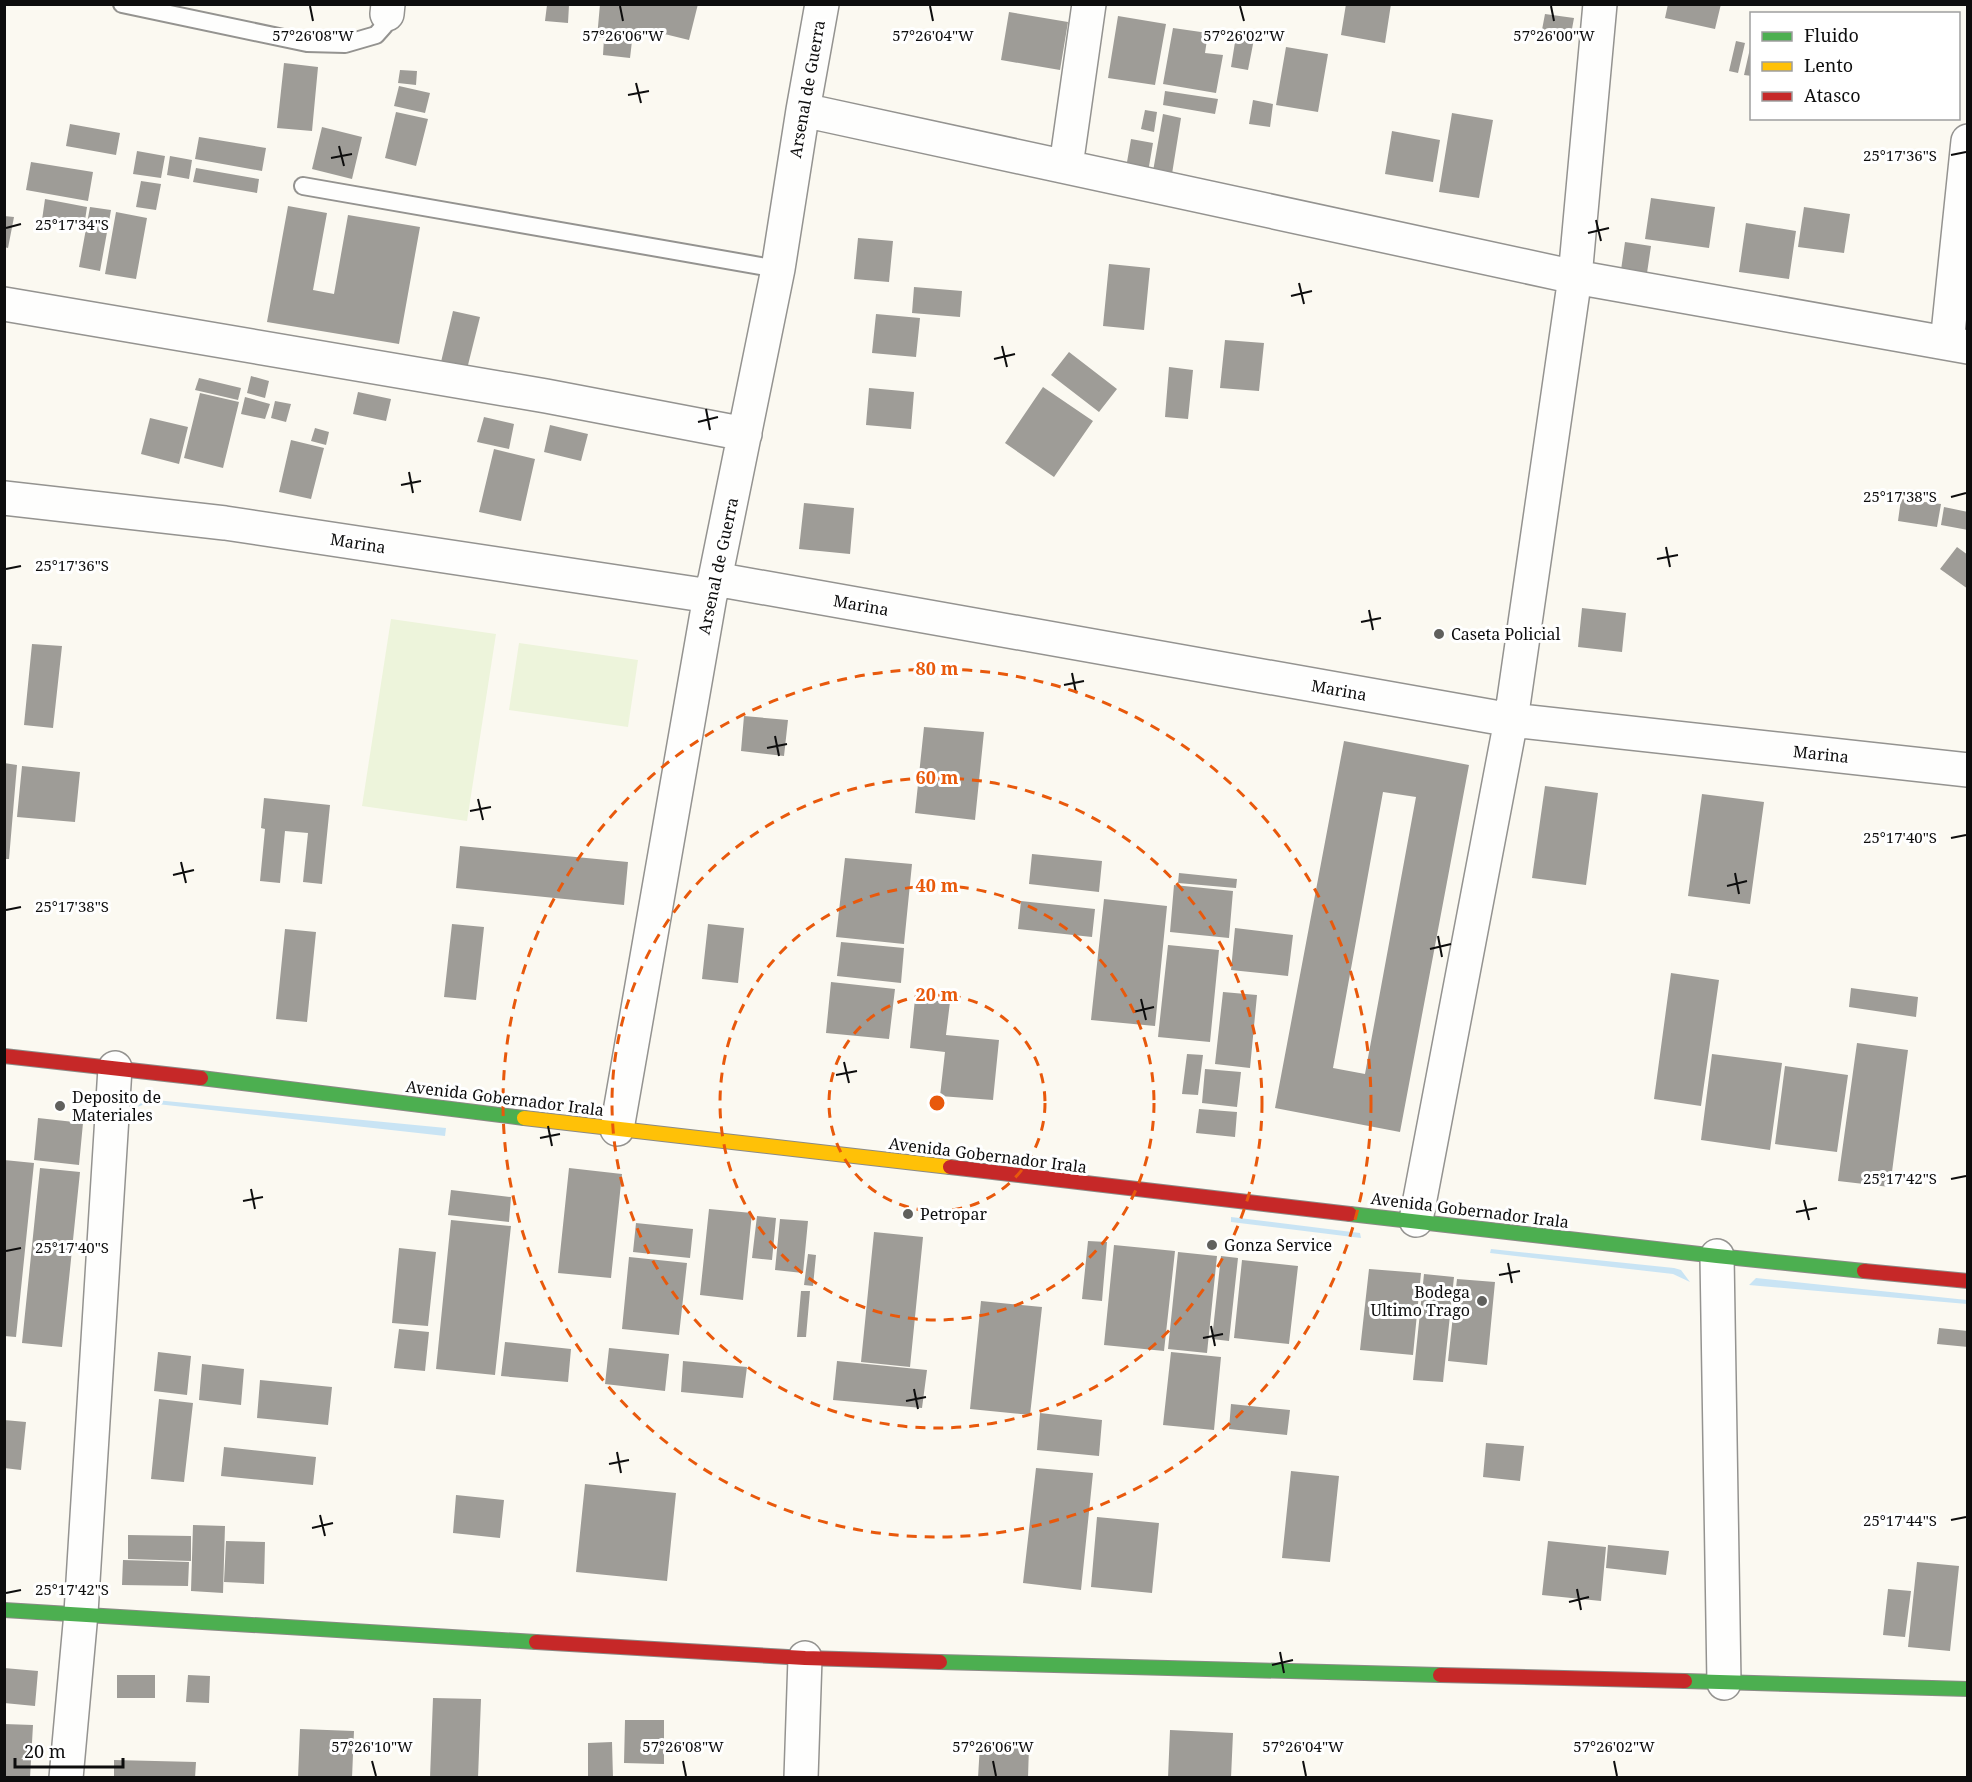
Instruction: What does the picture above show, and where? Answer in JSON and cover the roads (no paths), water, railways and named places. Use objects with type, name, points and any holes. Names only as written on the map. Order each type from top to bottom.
[{"type":"main road","name":"Avenida Gobernador Irala","points":[[4,1056],[1717,1256],[1968,1281]]},
{"type":"main road","points":[[4,1610],[805,1658],[1968,1689]]},
{"type":"street","name":"Arsenal de Guerra","points":[[617,1129],[713,588],[778,269],[822,4]]},
{"type":"street","points":[[1066,166],[1089,4]]},
{"type":"street","points":[[1416,1220],[1510,720],[1575,277],[1600,4]]},
{"type":"street","points":[[803,110],[1575,277],[1957,345],[1968,141]]},
{"type":"street","points":[[4,304],[534,393],[745,434]]},
{"type":"street","name":"Marina","points":[[4,498],[237,525],[713,588],[1510,720],[1968,770]]},
{"type":"street","points":[[66,1778],[81,1614],[115,1068]]},
{"type":"street","points":[[1717,1256],[1724,1683]]},
{"type":"street","points":[[801,1778],[805,1658]]},
{"type":"lane","points":[[122,4],[307,43],[345,44],[376,35],[384,26],[387,9]]},
{"type":"lane","points":[[303,186],[778,269]]},
{"type":"water","points":[[145,1099],[446,1128],[445,1136],[148,1103],[137,1107]]},
{"type":"water","points":[[1231,1217],[1360,1233],[1361,1238],[1231,1222]]},
{"type":"water","points":[[1491,1249],[1674,1268],[1681,1270],[1690,1282],[1673,1274],[1490,1253]]},
{"type":"water","points":[[1756,1278],[1967,1300],[1967,1304],[1749,1285]]},
{"type":"place","name":"Caseta Policial","points":[[1439,634]]},
{"type":"place","name":"Deposito de Materiales","points":[[60,1106]]},
{"type":"place","name":"Petropar","points":[[908,1214]]},
{"type":"place","name":"Gonza Service","points":[[1212,1245]]},
{"type":"place","name":"Bodega Ultimo Trago","points":[[1482,1301]]}]
